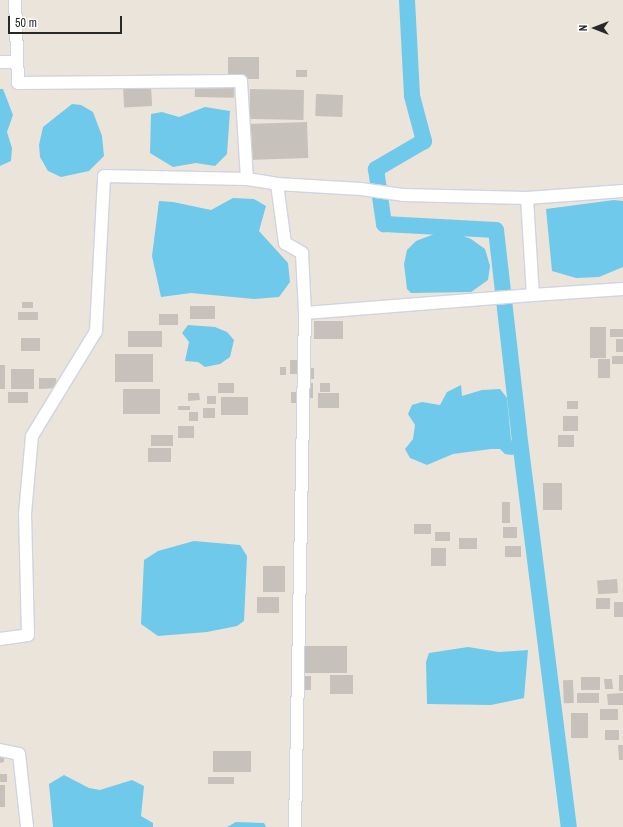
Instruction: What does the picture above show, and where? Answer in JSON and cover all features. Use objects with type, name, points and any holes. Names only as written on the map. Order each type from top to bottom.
[{"type":"street","points":[[16,0],[15,62],[18,83],[241,81],[247,179]]},
{"type":"street","points":[[0,62],[15,62]]},
{"type":"street","points":[[0,639],[28,635],[25,514],[32,436],[96,331],[104,176],[247,179],[278,184],[361,190],[403,195],[527,198],[623,191]]},
{"type":"street","points":[[278,184],[285,243],[302,254],[305,313],[295,827]]},
{"type":"street","points":[[527,198],[533,295]]},
{"type":"street","points":[[305,313],[623,289]]},
{"type":"street","points":[[0,750],[18,754],[27,827]]},
{"type":"water","points":[[0,89],[3,89],[13,115],[7,132],[12,148],[11,161],[0,166]]},
{"type":"water","points":[[72,104],[81,105],[93,112],[102,136],[104,156],[89,171],[61,177],[48,171],[40,157],[39,145],[43,127]]},
{"type":"water","points":[[205,107],[230,111],[227,154],[215,166],[196,163],[173,167],[150,153],[151,114],[162,112],[179,117]]},
{"type":"water","points":[[233,198],[254,199],[266,206],[259,231],[288,263],[290,282],[279,297],[254,299],[191,293],[161,297],[152,256],[159,201],[173,202],[211,210]]},
{"type":"water","points":[[614,200],[623,201],[623,267],[599,277],[576,278],[552,271],[546,209]]},
{"type":"water","points":[[437,233],[455,233],[471,239],[485,249],[490,266],[488,280],[471,292],[411,293],[407,289],[404,264],[407,250],[416,241]]},
{"type":"water","points":[[188,325],[215,327],[227,332],[234,340],[230,357],[220,364],[205,367],[198,362],[185,361],[189,342],[182,333]]},
{"type":"water","points":[[461,385],[462,396],[482,390],[500,389],[507,398],[511,439],[515,449],[513,455],[505,454],[500,449],[491,449],[453,454],[427,465],[410,458],[405,449],[413,439],[415,425],[408,414],[412,405],[422,402],[440,405],[447,392]]},
{"type":"water","points":[[194,541],[240,545],[247,556],[244,621],[237,626],[207,632],[158,636],[141,624],[144,560],[158,551]]},
{"type":"water","points":[[468,647],[499,652],[528,650],[524,698],[491,705],[427,704],[426,662],[429,653]]},
{"type":"water","points":[[64,775],[89,788],[100,790],[132,780],[144,786],[141,816],[153,823],[153,827],[53,827],[49,784]]},
{"type":"water","points":[[236,822],[264,823],[266,827],[227,827]]},
{"type":"building","points":[[228,57],[259,57],[259,79],[228,79]]},
{"type":"building","points":[[296,70],[307,70],[307,77],[296,77]]},
{"type":"building","points":[[151,85],[152,106],[124,107],[123,86]]},
{"type":"building","points":[[195,85],[234,86],[234,98],[195,97]]},
{"type":"building","points":[[250,89],[304,90],[303,120],[249,119]]},
{"type":"building","points":[[316,94],[343,95],[342,117],[315,116]]},
{"type":"building","points":[[307,122],[308,158],[251,160],[250,124]]},
{"type":"building","points":[[22,302],[33,302],[33,308],[22,308]]},
{"type":"building","points":[[190,306],[215,306],[215,319],[190,319]]},
{"type":"building","points":[[18,312],[38,312],[38,320],[18,320]]},
{"type":"building","points":[[159,314],[178,314],[178,325],[159,325]]},
{"type":"building","points":[[314,321],[343,321],[343,339],[314,339]]},
{"type":"building","points":[[590,327],[606,327],[606,358],[590,358]]},
{"type":"building","points":[[610,329],[623,329],[623,337],[610,337]]},
{"type":"building","points":[[128,331],[162,331],[162,347],[128,347]]},
{"type":"building","points":[[21,338],[40,338],[40,351],[21,351]]},
{"type":"building","points":[[616,339],[623,339],[623,352],[616,352]]},
{"type":"building","points":[[115,354],[153,354],[153,382],[115,382]]},
{"type":"building","points":[[612,356],[623,356],[623,364],[612,364]]},
{"type":"building","points":[[598,359],[610,359],[610,378],[598,378]]},
{"type":"building","points":[[290,360],[300,360],[300,374],[290,374]]},
{"type":"building","points":[[0,365],[5,365],[5,389],[0,389]]},
{"type":"building","points":[[280,367],[286,367],[286,375],[280,375]]},
{"type":"building","points":[[306,368],[314,368],[314,379],[306,379]]},
{"type":"building","points":[[11,369],[34,369],[34,389],[11,389]]},
{"type":"building","points":[[39,378],[56,378],[57,388],[39,389]]},
{"type":"building","points":[[218,383],[234,383],[234,393],[218,393]]},
{"type":"building","points":[[305,383],[313,383],[313,398],[305,398]]},
{"type":"building","points":[[320,383],[330,383],[330,392],[320,392]]},
{"type":"building","points":[[123,389],[160,389],[160,414],[123,414]]},
{"type":"building","points":[[8,392],[28,392],[28,403],[8,403]]},
{"type":"building","points":[[291,392],[300,392],[300,403],[291,403]]},
{"type":"building","points":[[188,393],[199,393],[200,400],[188,401]]},
{"type":"building","points":[[318,393],[339,393],[339,408],[318,408]]},
{"type":"building","points":[[207,396],[216,396],[216,404],[207,404]]},
{"type":"building","points":[[221,397],[248,397],[248,415],[221,415]]},
{"type":"building","points":[[567,401],[578,401],[578,409],[567,409]]},
{"type":"building","points":[[178,406],[190,406],[190,410],[178,410]]},
{"type":"building","points":[[203,408],[215,408],[215,418],[203,418]]},
{"type":"building","points":[[189,412],[198,412],[198,421],[189,421]]},
{"type":"building","points":[[563,416],[578,416],[578,431],[563,431]]},
{"type":"building","points":[[178,426],[194,426],[194,438],[178,438]]},
{"type":"building","points":[[151,435],[173,435],[173,446],[151,446]]},
{"type":"building","points":[[558,435],[574,435],[574,447],[558,447]]},
{"type":"building","points":[[148,448],[171,448],[171,462],[148,462]]},
{"type":"building","points":[[543,483],[562,483],[562,510],[543,510]]},
{"type":"building","points":[[502,502],[510,502],[510,523],[502,523]]},
{"type":"building","points":[[414,524],[431,524],[431,534],[414,534]]},
{"type":"building","points":[[503,527],[517,527],[517,538],[503,538]]},
{"type":"building","points":[[435,532],[450,532],[450,541],[435,541]]},
{"type":"building","points":[[459,538],[477,538],[477,549],[459,549]]},
{"type":"building","points":[[505,546],[521,546],[521,557],[505,557]]},
{"type":"building","points":[[431,548],[446,548],[446,566],[431,566]]},
{"type":"building","points":[[263,566],[285,566],[285,592],[263,592]]},
{"type":"building","points":[[617,579],[618,593],[598,594],[597,580]]},
{"type":"building","points":[[257,597],[279,597],[279,613],[257,613]]},
{"type":"building","points":[[596,598],[610,598],[610,609],[596,609]]},
{"type":"building","points":[[614,602],[623,602],[623,617],[614,617]]},
{"type":"building","points":[[300,646],[347,646],[347,673],[300,673]]},
{"type":"building","points":[[330,675],[353,675],[353,694],[330,694]]},
{"type":"building","points":[[619,675],[623,675],[623,691],[619,691]]},
{"type":"building","points":[[303,676],[311,676],[311,690],[303,690]]},
{"type":"building","points":[[581,677],[600,677],[600,690],[581,690]]},
{"type":"building","points":[[604,679],[612,679],[613,689],[605,689]]},
{"type":"building","points":[[563,680],[573,680],[574,703],[564,703]]},
{"type":"building","points":[[577,693],[599,693],[599,703],[577,703]]},
{"type":"building","points":[[623,693],[623,705],[608,705],[607,694]]},
{"type":"building","points":[[600,709],[618,709],[618,720],[600,720]]},
{"type":"building","points":[[571,713],[588,713],[588,738],[571,738]]},
{"type":"building","points":[[605,730],[619,730],[619,740],[605,740]]},
{"type":"building","points":[[618,745],[623,745],[623,760],[619,760]]},
{"type":"building","points":[[213,751],[251,751],[251,772],[213,772]]},
{"type":"building","points":[[0,756],[4,756],[4,762],[0,763]]},
{"type":"building","points":[[0,774],[7,774],[7,782],[0,782]]},
{"type":"building","points":[[208,777],[234,777],[234,784],[208,784]]},
{"type":"building","points":[[0,785],[5,785],[5,807],[0,807]]},
{"type":"waterway","points":[[407,0],[412,96],[424,141],[376,169],[384,224],[496,230],[519,433],[569,827]]}]
